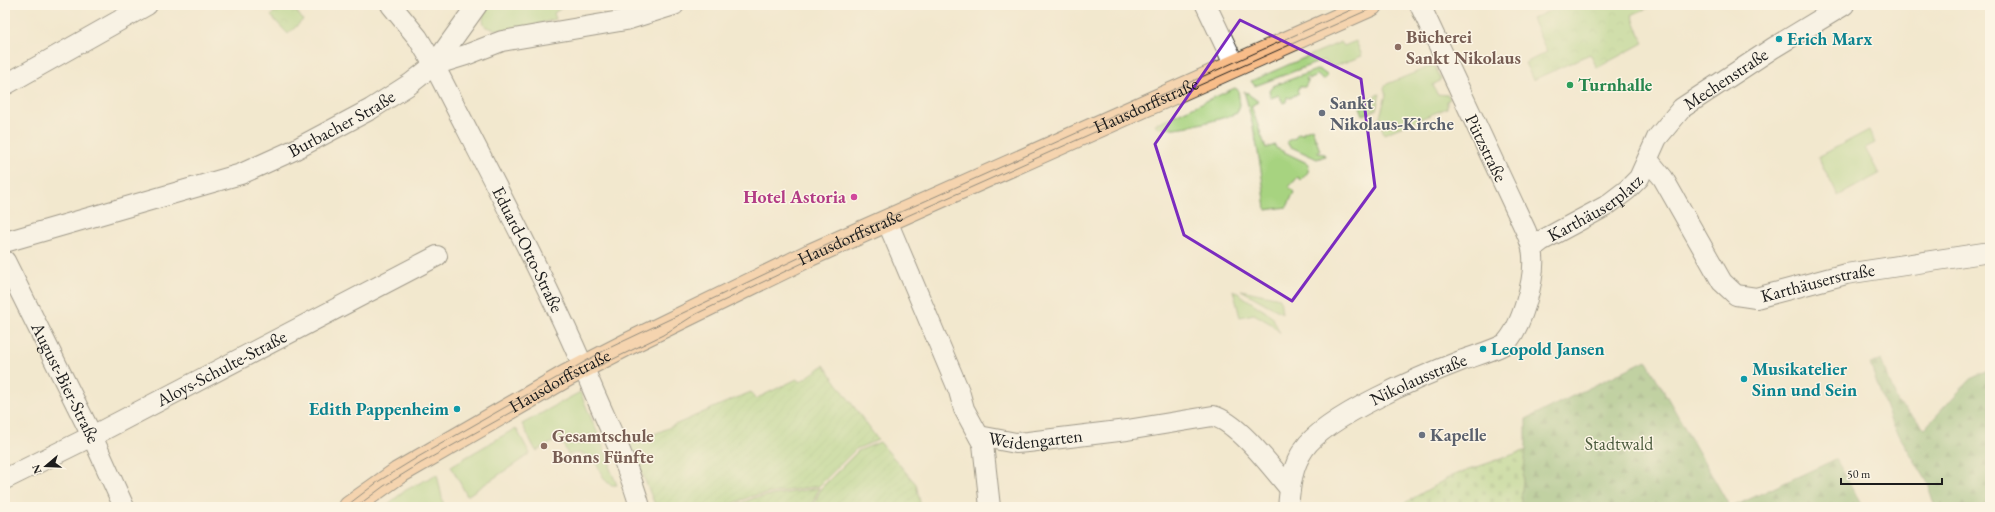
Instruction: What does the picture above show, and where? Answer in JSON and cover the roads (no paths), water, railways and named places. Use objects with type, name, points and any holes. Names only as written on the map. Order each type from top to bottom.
[{"type":"main road","name":"Hausdorffstraße","points":[[350,507],[398,473],[584,367],[810,255],[1371,5]]},
{"type":"street","points":[[5,84],[147,5]]},
{"type":"street","name":"Eduard-Otto-Straße","points":[[390,5],[418,38],[434,65],[522,239],[584,367],[614,437],[640,507]]},
{"type":"street","points":[[434,65],[477,5]]},
{"type":"street","name":"Burbacher Straße","points":[[5,242],[241,174],[294,150],[371,108],[410,84],[434,65],[466,55],[502,41],[626,20],[674,5]]},
{"type":"street","points":[[1206,5],[1235,66]]},
{"type":"street","name":"Pützstraße","points":[[1420,5],[1525,229],[1532,248]]},
{"type":"street","name":"Mechenstraße","points":[[1648,160],[1657,138],[1682,108],[1835,7]]},
{"type":"street","name":"Karthäuserplatz","points":[[1532,248],[1618,198],[1638,178],[1648,160]]},
{"type":"street","name":"Karthäuserstraße","points":[[1648,160],[1664,178],[1722,282],[1736,295],[1756,298],[1846,274],[1990,252]]},
{"type":"street","name":"Weidengarten","points":[[887,221],[959,391],[964,409],[979,436],[1016,443],[1028,442],[1127,430],[1213,416],[1228,423],[1262,456],[1289,498]]},
{"type":"street","name":"Nikolausstraße","points":[[1289,498],[1293,473],[1303,450],[1322,431],[1367,404],[1436,371],[1506,344],[1512,337],[1520,317],[1533,272],[1532,248]]},
{"type":"street","name":"Aloys-Schulte-Straße","points":[[5,479],[92,436],[437,256]]},
{"type":"street","name":"August-Bier-Straße","points":[[5,261],[92,436],[124,507]]},
{"type":"street","points":[[979,436],[983,444],[990,507]]},
{"type":"street","points":[[1262,456],[1282,455],[1303,450]]},
{"type":"tram line","points":[[345,507],[379,481],[418,457],[607,349],[807,254],[1362,5]]},
{"type":"tram line","points":[[356,507],[384,486],[421,463],[566,382],[663,335],[696,314],[811,259],[1379,5]]},
{"type":"place","name":"Erich Marx","points":[[1779,39]]},
{"type":"place","name":"Bücherei Sankt Nikolaus","points":[[1398,47]]},
{"type":"place","name":"Turnhalle","points":[[1570,85]]},
{"type":"place","name":"Sankt Nikolaus-Kirche","points":[[1322,113]]},
{"type":"place","name":"Hotel Astoria","points":[[854,197]]},
{"type":"place","name":"Leopold Jansen","points":[[1483,349]]},
{"type":"place","name":"Musikatelier Sinn und Sein","points":[[1744,379]]},
{"type":"place","name":"Edith Pappenheim","points":[[457,409]]},
{"type":"place","name":"Kapelle","points":[[1422,435]]},
{"type":"place","name":"Gesamtschule Bonns Fünfte","points":[[544,446]]},
{"type":"park label","name":"Stadtwald","points":[[1619,444]]}]
